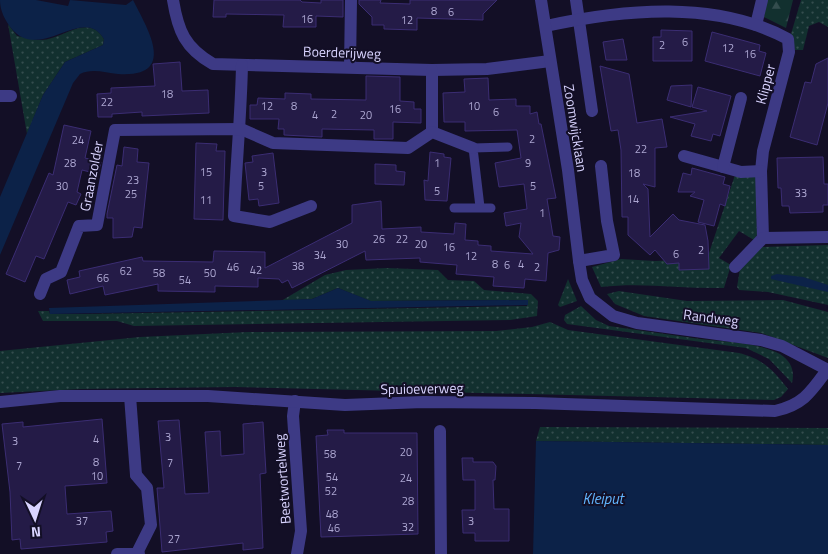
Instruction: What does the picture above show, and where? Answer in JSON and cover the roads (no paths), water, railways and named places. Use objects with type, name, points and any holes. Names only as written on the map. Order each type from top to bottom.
[{"type":"street","name":"Boerderijweg","points":[[173,0],[177,27],[198,56],[213,64],[432,70],[487,69],[550,61]]},
{"type":"street","points":[[350,67],[351,0]]},
{"type":"street","name":"Zoomwijcklaan","points":[[542,0],[568,170],[582,280],[590,298]]},
{"type":"street","name":"Zoomwijcklaan","points":[[576,0],[592,111]]},
{"type":"street","points":[[756,25],[762,0]]},
{"type":"street","name":"Klipper","points":[[546,26],[578,19],[622,13],[684,11],[714,14],[756,25],[788,39],[790,52],[763,151],[761,171],[763,238]]},
{"type":"street","points":[[242,65],[241,129],[237,143],[234,216],[270,222],[311,206]]},
{"type":"street","points":[[432,70],[432,132],[472,148]]},
{"type":"street","name":"Klipper","points":[[723,167],[740,98]]},
{"type":"street","name":"Graanzolder","points":[[40,294],[46,279],[61,272],[79,226],[97,225],[115,130],[241,129],[273,143],[408,148],[432,132]]},
{"type":"street","points":[[684,156],[741,172],[761,171]]},
{"type":"street","name":"Zoomwijcklaan","points":[[579,261],[614,255],[607,221],[601,166]]},
{"type":"street","points":[[735,267],[763,238],[828,237]]},
{"type":"street","name":"Randweg","points":[[590,298],[613,316],[638,323],[761,340],[782,346],[827,370]]},
{"type":"street","name":"Spuioeverweg","points":[[0,402],[60,396],[208,396],[345,405],[423,402],[775,411],[790,408],[806,397],[827,370]]},
{"type":"street","points":[[117,554],[138,553],[151,525],[147,488],[136,475],[130,396]]},
{"type":"street","name":"Beetwortelweg","points":[[295,401],[293,416],[301,531],[297,554]]},
{"type":"street","points":[[440,431],[441,554]]},
{"type":"lane","points":[[480,207],[472,148],[508,147]]},
{"type":"lane","points":[[454,208],[491,208]]},
{"type":"water","points":[[0,0],[36,0],[68,6],[70,0],[126,5],[133,0],[145,24],[154,49],[153,60],[148,68],[137,73],[118,74],[89,71],[80,74],[73,83],[0,255],[0,197],[43,95],[65,62],[103,45],[104,39],[95,30],[85,27],[73,29],[48,38],[35,40],[22,37],[7,22],[2,12]]},
{"type":"water","points":[[777,274],[803,277],[828,285],[828,292],[771,279],[771,276]]},
{"type":"water","points":[[338,288],[371,301],[528,300],[528,305],[50,314],[49,308],[312,299]]},
{"type":"water","name":"Kleiput","points":[[536,441],[828,445],[828,554],[533,554]]}]
